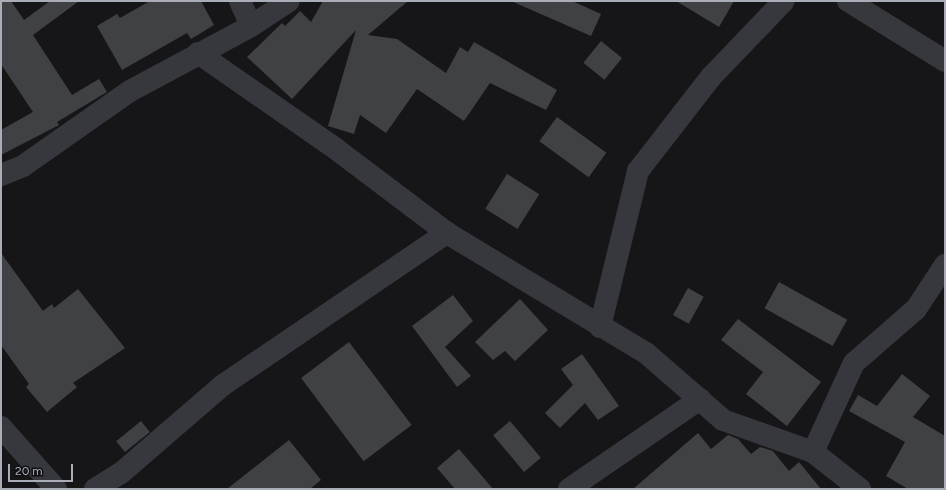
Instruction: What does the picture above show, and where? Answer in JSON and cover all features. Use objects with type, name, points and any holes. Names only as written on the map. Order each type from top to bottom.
[{"type":"street","points":[[240,1],[251,26]]},
{"type":"street","points":[[1,175],[23,166],[130,91],[198,53],[251,26],[289,1]]},
{"type":"street","points":[[600,326],[638,171],[711,77],[784,1]]},
{"type":"street","points":[[848,1],[945,60]]},
{"type":"street","points":[[198,53],[336,149],[447,233],[646,353],[723,420],[813,452],[860,489]]},
{"type":"street","points":[[95,489],[121,473],[223,385],[447,233]]},
{"type":"street","points":[[813,452],[854,364],[916,309],[945,265]]},
{"type":"street","points":[[569,489],[700,399]]},
{"type":"street","points":[[1,426],[56,489]]},
{"type":"building","points":[[1,1],[11,1],[24,20],[50,1],[79,1],[33,35],[72,95],[99,79],[107,92],[57,122],[59,125],[1,155],[1,130],[33,112],[1,64]]},
{"type":"building","points":[[150,1],[201,1],[214,25],[191,39],[187,33],[122,70],[97,26],[117,14],[120,18]]},
{"type":"building","points":[[323,1],[408,1],[368,35],[397,39],[446,73],[460,47],[468,52],[474,42],[557,90],[546,110],[490,83],[464,121],[417,89],[386,133],[360,115],[354,134],[328,126],[356,30],[292,99],[247,57],[282,23],[285,26],[300,11],[311,22]]},
{"type":"building","points":[[511,1],[572,1],[601,14],[591,36]]},
{"type":"building","points":[[676,1],[734,1],[719,27]]},
{"type":"building","points":[[601,41],[622,58],[604,80],[583,63]]},
{"type":"building","points":[[557,117],[606,153],[589,177],[539,141]]},
{"type":"building","points":[[507,174],[539,194],[517,229],[485,209]]},
{"type":"building","points":[[1,253],[43,311],[52,304],[54,308],[78,289],[125,348],[73,383],[77,387],[47,412],[26,387],[29,384],[1,345]]},
{"type":"building","points":[[779,282],[847,320],[833,346],[764,308]]},
{"type":"building","points":[[688,288],[704,297],[689,324],[673,315]]},
{"type":"building","points":[[453,295],[473,321],[445,347],[471,376],[457,387],[412,326]]},
{"type":"building","points":[[520,299],[548,330],[515,361],[505,351],[493,360],[475,342]]},
{"type":"building","points":[[738,319],[821,382],[787,426],[746,394],[763,372],[721,340]]},
{"type":"building","points":[[349,342],[412,425],[364,461],[301,378]]},
{"type":"building","points":[[582,354],[619,406],[598,420],[585,403],[560,428],[545,413],[573,385],[561,369]]},
{"type":"building","points":[[902,374],[930,396],[913,417],[945,436],[945,489],[908,489],[886,476],[905,442],[849,411],[858,395],[877,406]]},
{"type":"building","points":[[141,421],[150,432],[125,452],[116,441]]},
{"type":"building","points":[[510,421],[541,458],[524,472],[493,435]]},
{"type":"building","points":[[698,433],[711,449],[728,435],[738,439],[751,454],[760,447],[773,451],[789,471],[799,462],[821,489],[633,489]]},
{"type":"building","points":[[289,440],[321,480],[310,489],[227,489]]},
{"type":"building","points":[[459,449],[493,489],[455,489],[437,468]]}]
